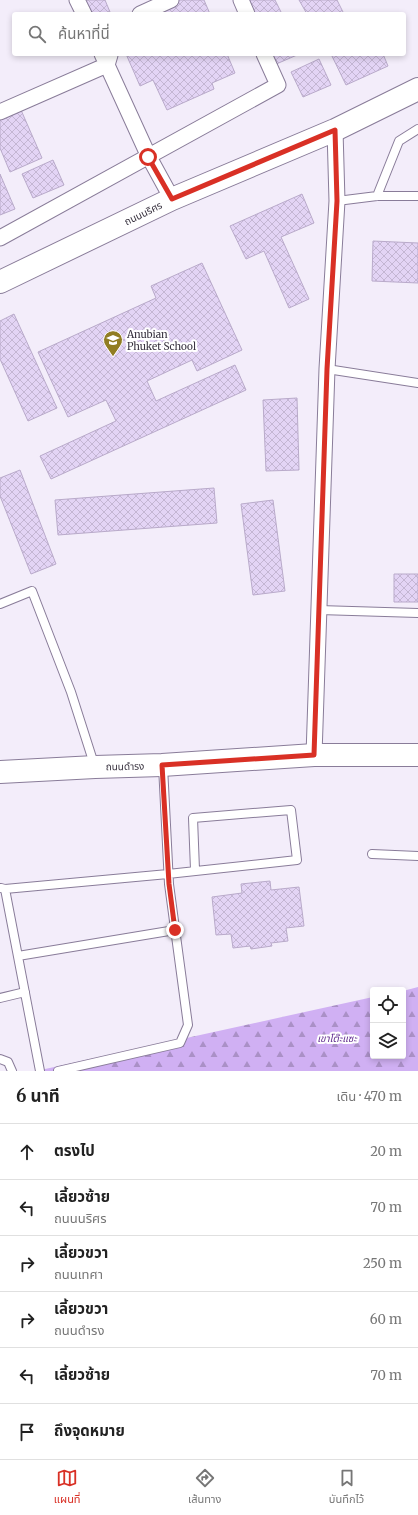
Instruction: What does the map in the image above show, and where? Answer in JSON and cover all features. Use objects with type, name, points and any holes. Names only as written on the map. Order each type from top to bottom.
[{"type":"street","points":[[77,0],[83,12]]},
{"type":"street","points":[[144,12],[171,0]]},
{"type":"street","points":[[240,0],[246,12]]},
{"type":"street","points":[[0,238],[278,86],[265,56]]},
{"type":"street","points":[[0,112],[106,58],[148,157],[172,199]]},
{"type":"street","name":"ถนนนริศร","points":[[0,282],[172,199],[335,130],[418,89]]},
{"type":"street","points":[[314,755],[327,369],[337,201],[335,130]]},
{"type":"street","name":"ถนนดำรง","points":[[0,772],[95,766],[162,765],[314,755],[418,755]]},
{"type":"lane","points":[[377,196],[399,141],[418,129]]},
{"type":"lane","points":[[337,201],[377,196],[418,196]]},
{"type":"lane","points":[[327,369],[418,383]]},
{"type":"lane","points":[[0,604],[32,591],[71,692],[95,766]]},
{"type":"lane","points":[[319,610],[418,613]]},
{"type":"lane","points":[[58,1071],[180,1043],[188,1025],[168,874],[162,765]]},
{"type":"lane","points":[[40,1071],[18,956],[3,889],[168,874],[297,860],[291,810],[193,818],[195,870]]},
{"type":"lane","points":[[372,854],[418,856]]},
{"type":"lane","points":[[18,956],[175,930]]},
{"type":"lane","points":[[0,998],[25,992]]},
{"type":"lane","points":[[0,1058],[8,1062],[12,1071]]},
{"type":"green space","name":"เขาโต๊ะแซะ","points":[[418,987],[418,1071],[36,1071],[370,998],[370,1059],[406,1059],[406,990]]},
{"type":"building","points":[[83,0],[105,0],[110,12],[88,12]]},
{"type":"building","points":[[177,0],[204,0],[209,12],[150,12]]},
{"type":"building","points":[[244,0],[275,0],[281,12],[249,12]]},
{"type":"building","points":[[299,0],[337,0],[343,12],[306,12]]},
{"type":"building","points":[[127,56],[228,56],[235,73],[212,83],[214,89],[167,110],[153,80],[140,86]]},
{"type":"building","points":[[270,56],[295,56],[274,65]]},
{"type":"building","points":[[332,56],[384,56],[388,66],[346,85]]},
{"type":"building","points":[[319,59],[331,85],[303,97],[291,72]]},
{"type":"building","points":[[21,110],[42,158],[10,172],[0,148],[0,119]]},
{"type":"building","points":[[53,160],[64,185],[33,198],[22,174]]},
{"type":"building","points":[[0,174],[15,209],[0,215]]},
{"type":"building","points":[[302,194],[314,223],[281,237],[309,299],[289,308],[264,251],[246,259],[230,226]]},
{"type":"building","points":[[373,241],[418,243],[418,283],[372,281]]},
{"type":"building","points":[[202,263],[242,350],[197,371],[192,360],[147,381],[156,401],[235,365],[246,390],[51,479],[40,456],[116,421],[106,400],[68,417],[38,352],[156,298],[151,286]]},
{"type":"building","points":[[14,314],[57,408],[28,421],[0,359],[0,321]]},
{"type":"building","points":[[297,398],[299,470],[266,471],[263,400]]},
{"type":"building","points":[[20,470],[56,564],[31,574],[0,496],[0,478]]},
{"type":"building","points":[[214,488],[217,523],[58,535],[55,500]]},
{"type":"building","points":[[273,500],[285,591],[253,595],[241,504]]},
{"type":"building","points":[[394,574],[418,574],[418,602],[394,602]]},
{"type":"building","points":[[270,881],[271,890],[299,887],[304,926],[286,928],[288,941],[271,943],[272,946],[251,949],[250,946],[233,948],[231,934],[216,935],[212,897],[242,893],[241,884]]},
{"type":"place","name":"Anubian Phuket School","points":[[113,357]]},
{"type":"route","points":[[148,157],[172,199],[335,130],[337,201],[327,369],[314,755],[162,765],[169,884],[175,930]]}]
